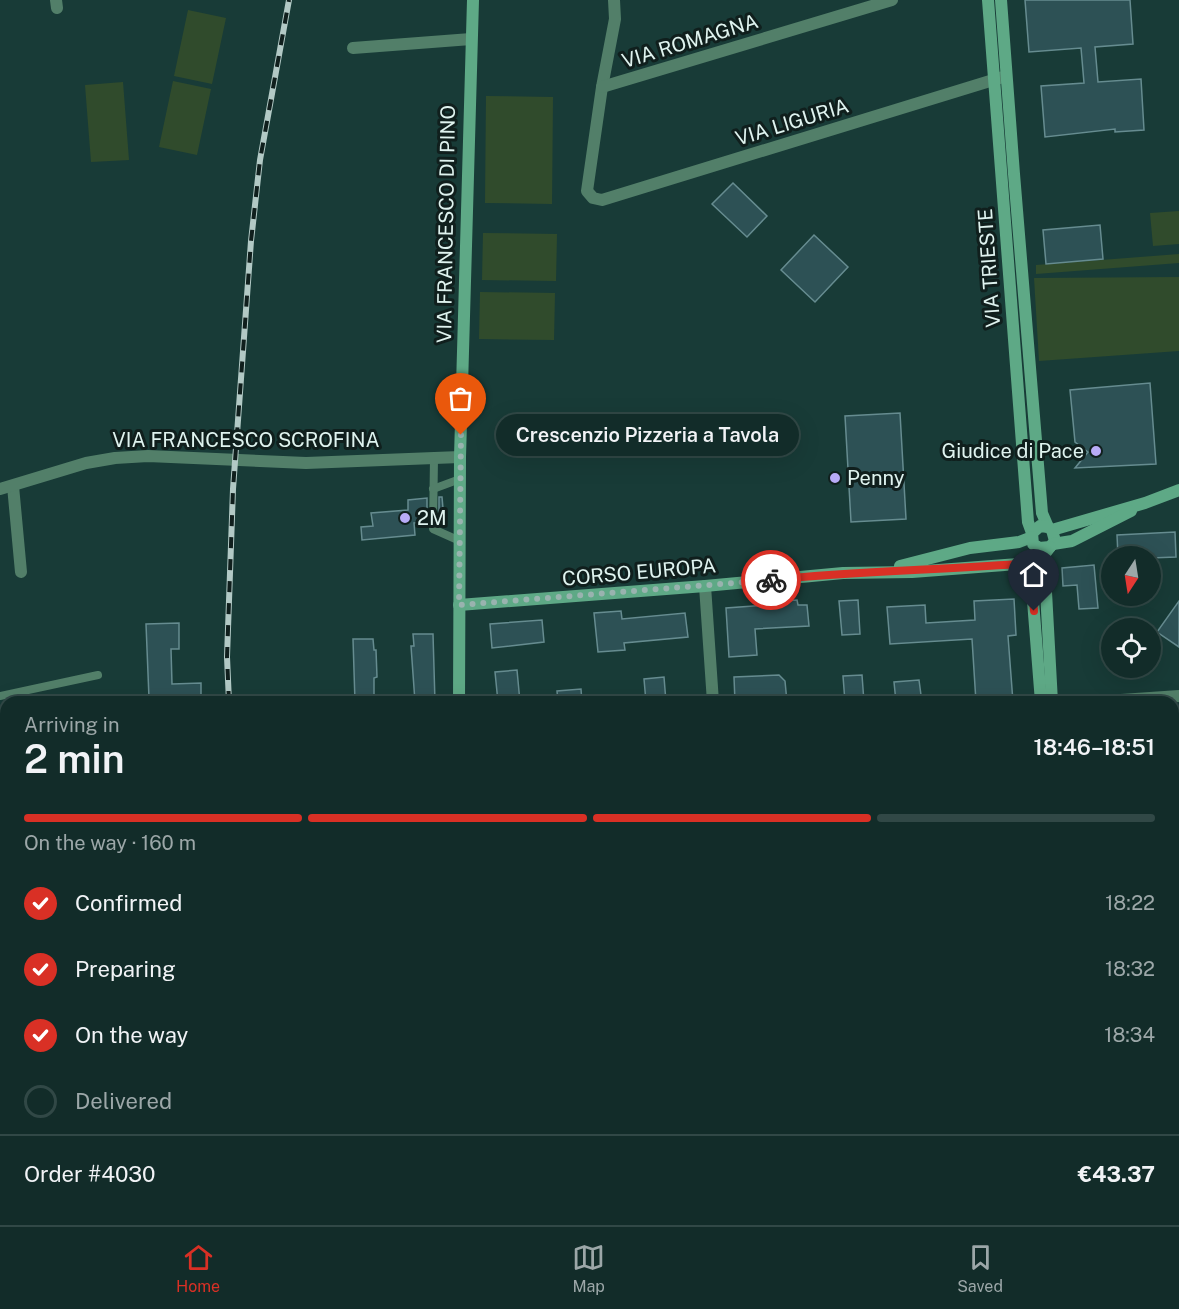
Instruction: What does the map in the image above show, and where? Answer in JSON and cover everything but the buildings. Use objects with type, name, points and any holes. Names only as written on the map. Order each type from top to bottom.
[{"type":"street","name":"VIA FRANCESCO DI PINO","points":[[459,696],[460,457],[473,0]]},
{"type":"street","points":[[602,87],[615,19],[614,0]]},
{"type":"street","name":"VIA ROMAGNA","points":[[602,87],[892,0]]},
{"type":"street","name":"VIA TRIESTE","points":[[988,0],[1028,522],[1032,535]]},
{"type":"street","name":"VIA TRIESTE","points":[[1001,0],[1042,513],[1050,528]]},
{"type":"street","points":[[353,48],[471,39]]},
{"type":"street","name":"VIA LIGURIA","points":[[602,87],[587,191],[593,198],[602,200],[1007,75]]},
{"type":"street","name":"VIA FRANCESCO SCROFINA","points":[[0,489],[86,463],[115,458],[148,456],[306,463],[460,457]]},
{"type":"street","points":[[13,486],[21,572]]},
{"type":"street","points":[[867,572],[920,562],[970,548],[1019,542],[1032,535],[1040,526],[1050,528],[1145,503],[1179,490]]},
{"type":"street","points":[[867,572],[912,572],[1030,563],[1049,549],[1116,520],[1145,503]]},
{"type":"street","points":[[1050,528],[1055,537],[1049,549],[1052,696]]},
{"type":"street","points":[[1032,535],[1034,544],[1039,548],[1049,549]]},
{"type":"street","points":[[997,545],[997,560],[1001,565]]},
{"type":"street","points":[[1030,563],[1041,696]]},
{"type":"street","name":"CORSO EUROPA","points":[[459,605],[867,572]]},
{"type":"street","points":[[705,586],[713,696]]},
{"type":"lane","points":[[434,458],[433,529],[460,541]]},
{"type":"lane","points":[[434,489],[460,479]]},
{"type":"lane","points":[[0,696],[98,675]]},
{"type":"green space","points":[[188,10],[226,18],[212,84],[174,76]]},
{"type":"green space","points":[[173,81],[211,89],[197,155],[159,147]]},
{"type":"green space","points":[[123,82],[129,160],[91,162],[85,85]]},
{"type":"green space","points":[[486,96],[553,97],[552,204],[485,203]]},
{"type":"green space","points":[[1179,211],[1179,244],[1153,246],[1150,213]]},
{"type":"green space","points":[[483,233],[557,234],[556,281],[482,280]]},
{"type":"green space","points":[[1179,254],[1179,263],[1036,274],[1036,265]]},
{"type":"green space","points":[[1179,277],[1179,351],[1039,361],[1034,278]]},
{"type":"green space","points":[[480,292],[555,293],[554,340],[479,339]]},
{"type":"railway","points":[[229,696],[227,657],[233,489],[251,241],[260,160],[289,0]]},
{"type":"way so far","points":[[461,435],[459,605],[771,580]]},
{"type":"place","name":"Crescenzio Pizzeria a Tavola","points":[[461,435]]},
{"type":"place","name":"Giudice di Pace","points":[[1096,451]]},
{"type":"place","name":"Penny","points":[[835,478]]},
{"type":"place","name":"2M","points":[[405,518]]},
{"type":"route","points":[[771,580],[843,573],[912,572],[1030,563],[1034,611]]}]
